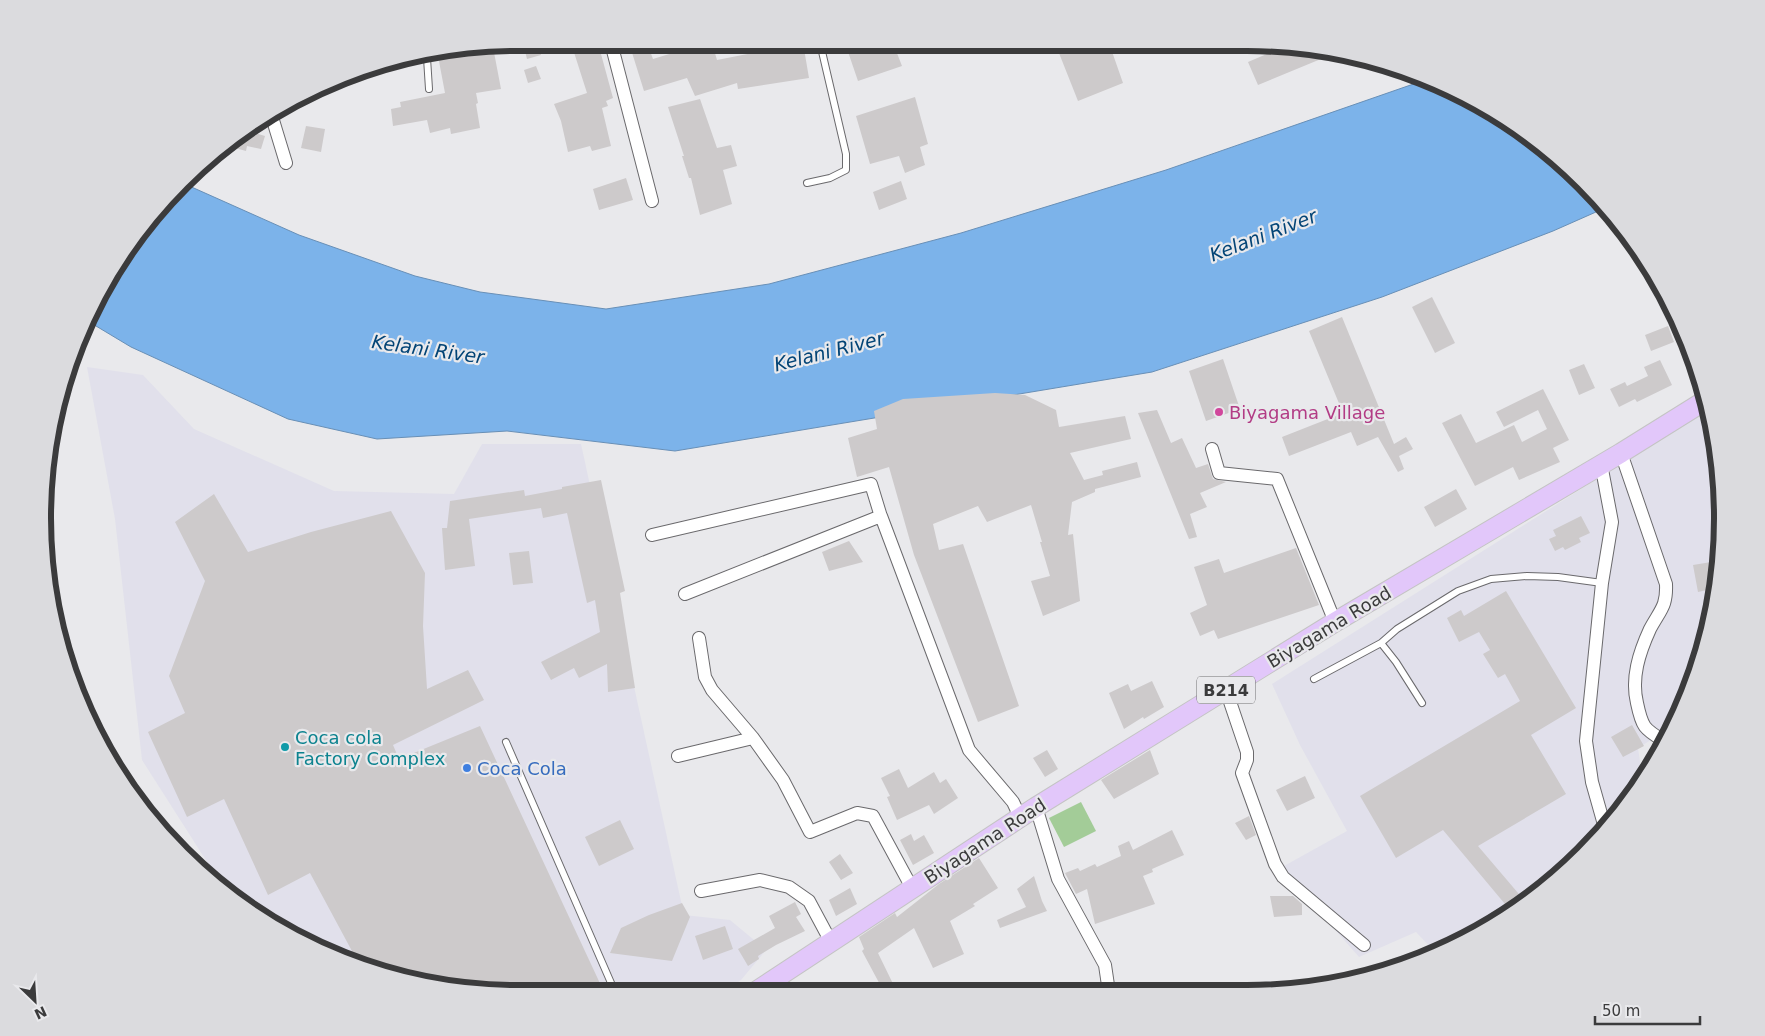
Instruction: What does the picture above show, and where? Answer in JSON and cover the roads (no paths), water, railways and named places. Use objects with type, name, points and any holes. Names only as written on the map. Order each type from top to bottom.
[{"type":"main road","name":"Biyagama Road","points":[[766,985],[1028,812],[1335,622],[1621,453],[1700,404]]},
{"type":"street","points":[[613,51],[652,201]]},
{"type":"street","points":[[273,121],[286,163]]},
{"type":"street","points":[[1212,449],[1219,473],[1277,480],[1335,622]]},
{"type":"street","points":[[1621,453],[1666,584],[1667,598],[1650,629],[1637,665],[1634,680],[1639,716],[1646,730],[1658,738]]},
{"type":"street","points":[[1601,464],[1612,522],[1602,583],[1586,741],[1592,782],[1603,820]]},
{"type":"street","points":[[652,535],[871,484],[882,520],[969,750],[1013,802],[1028,812],[1058,880],[1105,965],[1108,985]]},
{"type":"street","points":[[685,594],[880,516],[882,520]]},
{"type":"street","points":[[699,638],[705,677],[712,690],[753,738],[783,780],[810,832],[857,813],[872,816],[912,888]]},
{"type":"street","points":[[1226,690],[1247,752],[1247,760],[1242,773],[1275,864],[1283,878],[1364,945]]},
{"type":"street","points":[[678,756],[753,738]]},
{"type":"street","points":[[701,891],[760,880],[789,887],[809,901],[831,942]]},
{"type":"lane","points":[[807,183],[830,178],[846,170],[846,154],[822,51]]},
{"type":"lane","points":[[427,60],[428,89]]},
{"type":"lane","points":[[1314,679],[1381,643],[1397,629],[1458,591],[1492,579],[1526,576],[1558,577],[1602,583]]},
{"type":"lane","points":[[1381,643],[1396,662],[1422,703]]},
{"type":"lane","points":[[506,742],[612,985]]},
{"type":"water","name":"Kelani River","points":[[1416,83],[1453,99],[1506,130],[1555,167],[1599,211],[1553,231],[1382,297],[1152,372],[675,451],[507,431],[377,439],[288,419],[131,347],[93,324],[130,259],[167,210],[190,186],[299,235],[415,276],[480,292],[606,309],[769,284],[961,233],[1166,170]]},
{"type":"place","name":"Biyagama Village","points":[[1219,412]]},
{"type":"place","name":"Coca cola Factory Complex","points":[[285,747]]},
{"type":"place","name":"Coca Cola","points":[[467,768]]}]
